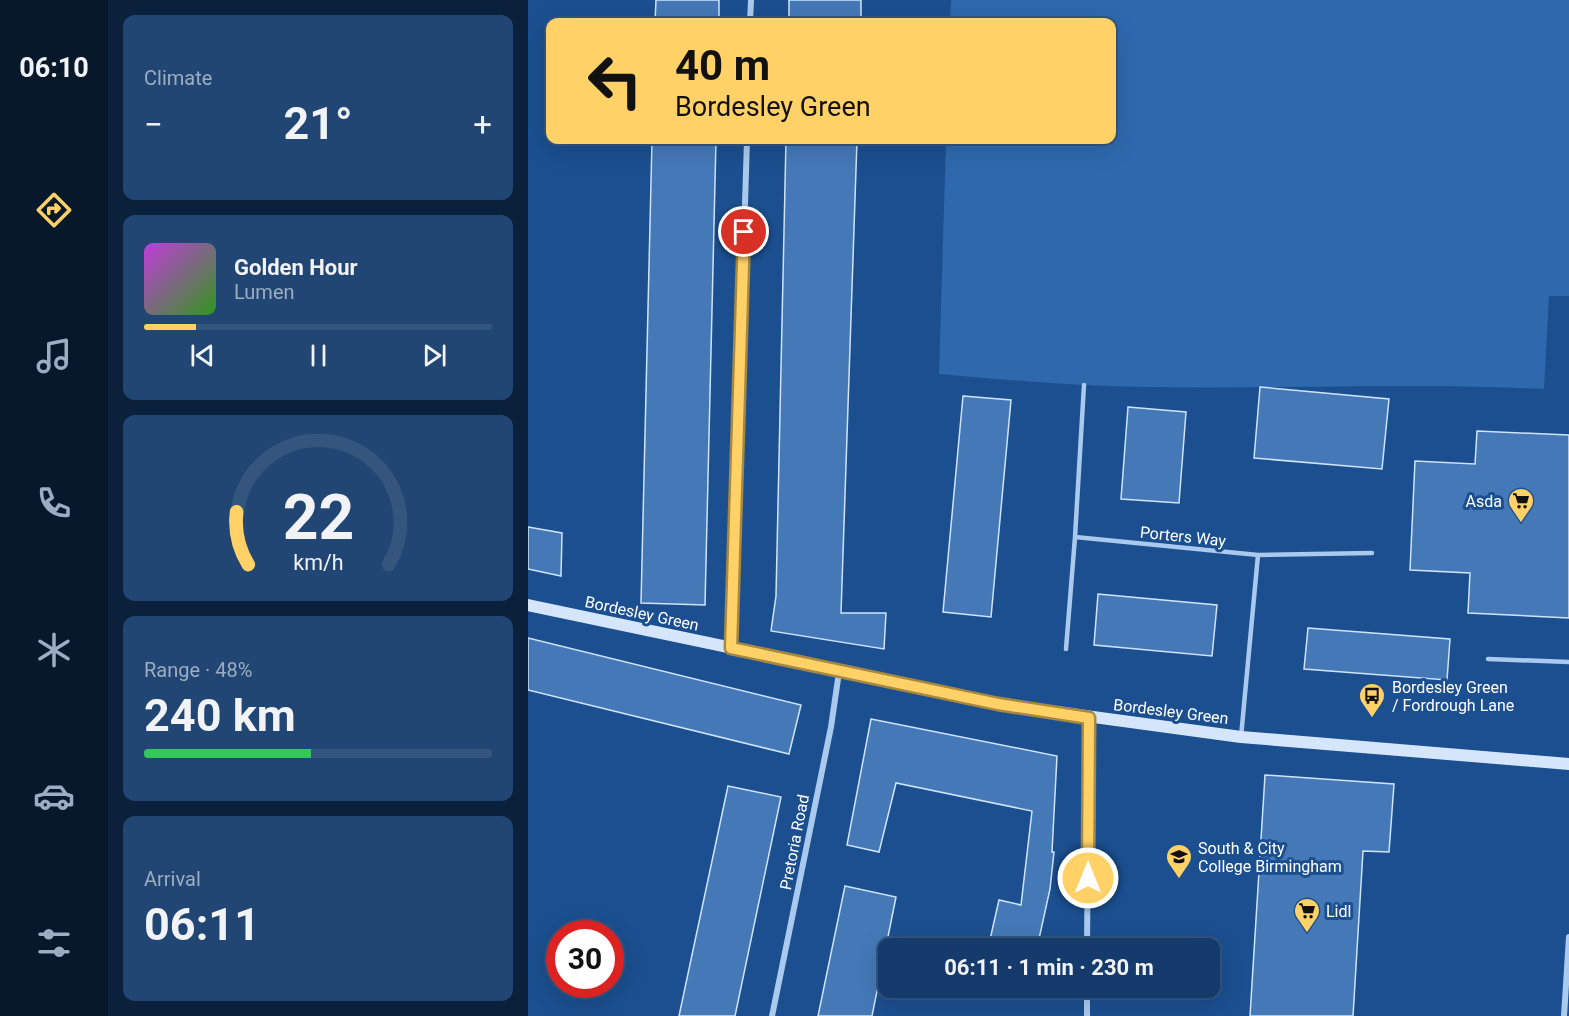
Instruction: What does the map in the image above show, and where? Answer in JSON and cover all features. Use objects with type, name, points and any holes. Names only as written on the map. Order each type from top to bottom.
[{"type":"main road","name":"Bordesley Green","points":[[528,605],[839,672],[998,704],[1089,718],[1241,737],[1569,764]]},
{"type":"street","points":[[750,18],[751,0]]},
{"type":"street","points":[[731,648],[747,144]]},
{"type":"street","name":"Pretoria Road","points":[[772,1016],[831,727],[839,672]]},
{"type":"street","points":[[1087,938],[1089,718]]},
{"type":"street","points":[[1564,1016],[1569,937]]},
{"type":"street","points":[[1087,998],[1087,1016]]},
{"type":"lane","points":[[1066,649],[1084,385]]},
{"type":"lane","name":"Porters Way","points":[[1075,537],[1258,555],[1372,553]]},
{"type":"lane","points":[[1241,737],[1258,555]]},
{"type":"lane","points":[[1488,659],[1569,663]]},
{"type":"shaded area","points":[[951,0],[1569,0],[1569,296],[1549,296],[1544,389],[1429,386],[1141,387],[1048,383],[939,374],[946,144],[1116,144],[1116,18],[950,18]]},
{"type":"building","points":[[656,0],[719,0],[719,18],[655,18]]},
{"type":"building","points":[[789,0],[861,0],[861,18],[789,18]]},
{"type":"building","points":[[652,144],[716,144],[705,605],[641,603]]},
{"type":"building","points":[[786,144],[857,144],[841,613],[886,613],[884,649],[771,631],[776,596]]},
{"type":"building","points":[[1260,387],[1389,399],[1382,469],[1254,458]]},
{"type":"building","points":[[963,396],[1011,400],[991,617],[943,612]]},
{"type":"building","points":[[1128,407],[1186,412],[1179,503],[1121,499]]},
{"type":"building","name":"Asda","points":[[1477,431],[1569,435],[1569,618],[1468,613],[1470,573],[1410,570],[1415,461],[1475,464]]},
{"type":"building","points":[[528,527],[562,533],[561,576],[528,569]]},
{"type":"building","points":[[1098,594],[1217,605],[1212,656],[1094,645]]},
{"type":"building","points":[[1308,628],[1450,639],[1447,680],[1304,669]]},
{"type":"building","points":[[528,638],[801,705],[789,754],[528,690]]},
{"type":"building","points":[[871,719],[1057,756],[1052,852],[1054,852],[1050,889],[1039,938],[990,938],[999,900],[1021,905],[1032,811],[896,783],[879,852],[847,845]]},
{"type":"building","name":"Lidl","points":[[1265,775],[1394,784],[1389,852],[1363,851],[1353,1016],[1250,1016]]},
{"type":"building","points":[[728,786],[781,797],[735,1016],[679,1016]]},
{"type":"building","points":[[845,886],[896,897],[888,938],[878,938],[878,986],[872,1016],[818,1016]]},
{"type":"place","name":"Asda","points":[[1521,524]]},
{"type":"place","name":"Bordesley Green / Fordrough Lane","points":[[1372,719]]},
{"type":"place","name":"South & City College Birmingham","points":[[1179,880]]},
{"type":"place","name":"Lidl","points":[[1307,934]]},
{"type":"route","points":[[744,232],[731,648],[998,704],[1089,718],[1088,878]]}]
